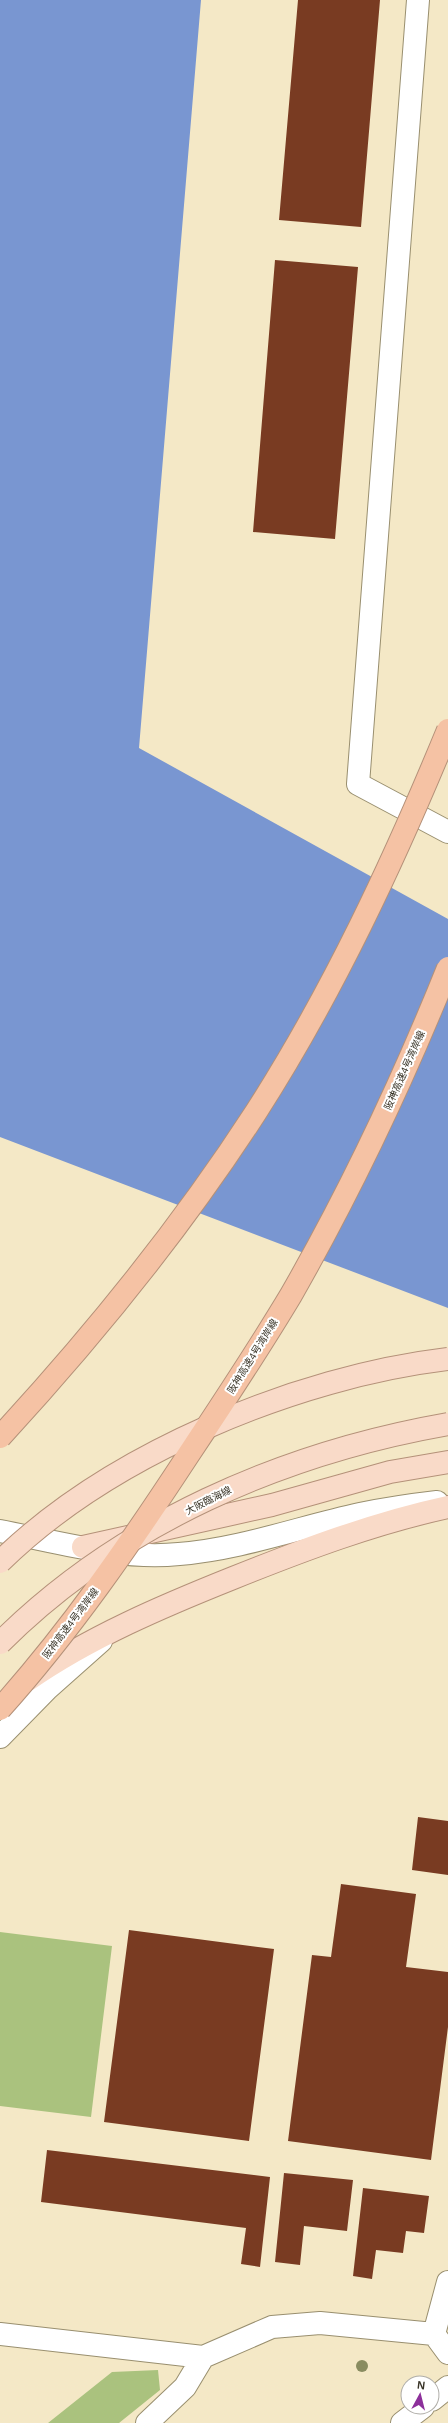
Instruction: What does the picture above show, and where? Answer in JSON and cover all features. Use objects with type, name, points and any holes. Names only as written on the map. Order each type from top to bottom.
[{"type":"highway","points":[[0,1437],[104,1320],[159,1250],[256,1112],[302,1036],[403,839],[448,730]]},
{"type":"highway","name":"阪神高速4号湾岸線","points":[[0,1709],[33,1671],[115,1564],[233,1387],[290,1295],[331,1222],[377,1129],[448,968]]},
{"type":"main road","points":[[0,1562],[14,1548],[60,1512],[109,1480],[159,1451],[212,1425],[321,1385],[378,1371],[448,1359]]},
{"type":"main road","name":"大阪臨海線","points":[[0,1643],[81,1575],[152,1528],[229,1488],[309,1457],[391,1434],[448,1424]]},
{"type":"main road","points":[[83,1547],[272,1505],[390,1472],[448,1462]]},
{"type":"main road","points":[[0,1700],[46,1668],[183,1598],[298,1552],[364,1529],[448,1507]]},
{"type":"street","points":[[418,0],[358,784],[448,832]]},
{"type":"street","points":[[0,1531],[83,1547],[141,1555],[180,1554],[270,1537],[359,1514],[448,1500]]},
{"type":"street","points":[[0,1737],[47,1689],[110,1634]]},
{"type":"street","points":[[434,2334],[448,2282]]},
{"type":"street","points":[[0,2334],[203,2357],[272,2327],[320,2323],[434,2334],[448,2353]]},
{"type":"street","points":[[147,2423],[185,2387],[203,2357]]},
{"type":"street","points":[[440,2394],[448,2387]]},
{"type":"street","points":[[402,2423],[412,2415]]},
{"type":"green space","points":[[0,1932],[112,1946],[91,2117],[0,2106]]},
{"type":"green space","points":[[158,2370],[160,2390],[119,2423],[48,2423],[112,2372]]},
{"type":"water","points":[[0,0],[201,0],[139,748],[448,919],[448,1308],[0,1137]]},
{"type":"building","points":[[298,0],[380,0],[361,227],[279,220]]},
{"type":"building","points":[[275,260],[358,267],[335,539],[253,532]]},
{"type":"building","points":[[418,1817],[448,1821],[448,1875],[412,1870]]},
{"type":"building","points":[[341,1884],[416,1894],[406,1967],[448,1972],[448,2027],[431,2160],[288,2141],[312,1955],[331,1957]]},
{"type":"building","points":[[129,1930],[274,1949],[249,2141],[104,2122]]},
{"type":"building","points":[[47,2150],[270,2177],[260,2267],[241,2264],[246,2228],[41,2202]]},
{"type":"building","points":[[284,2173],[353,2180],[347,2231],[304,2226],[300,2265],[275,2262]]},
{"type":"building","points":[[363,2188],[429,2196],[424,2233],[406,2231],[403,2253],[376,2250],[372,2279],[353,2276]]}]
